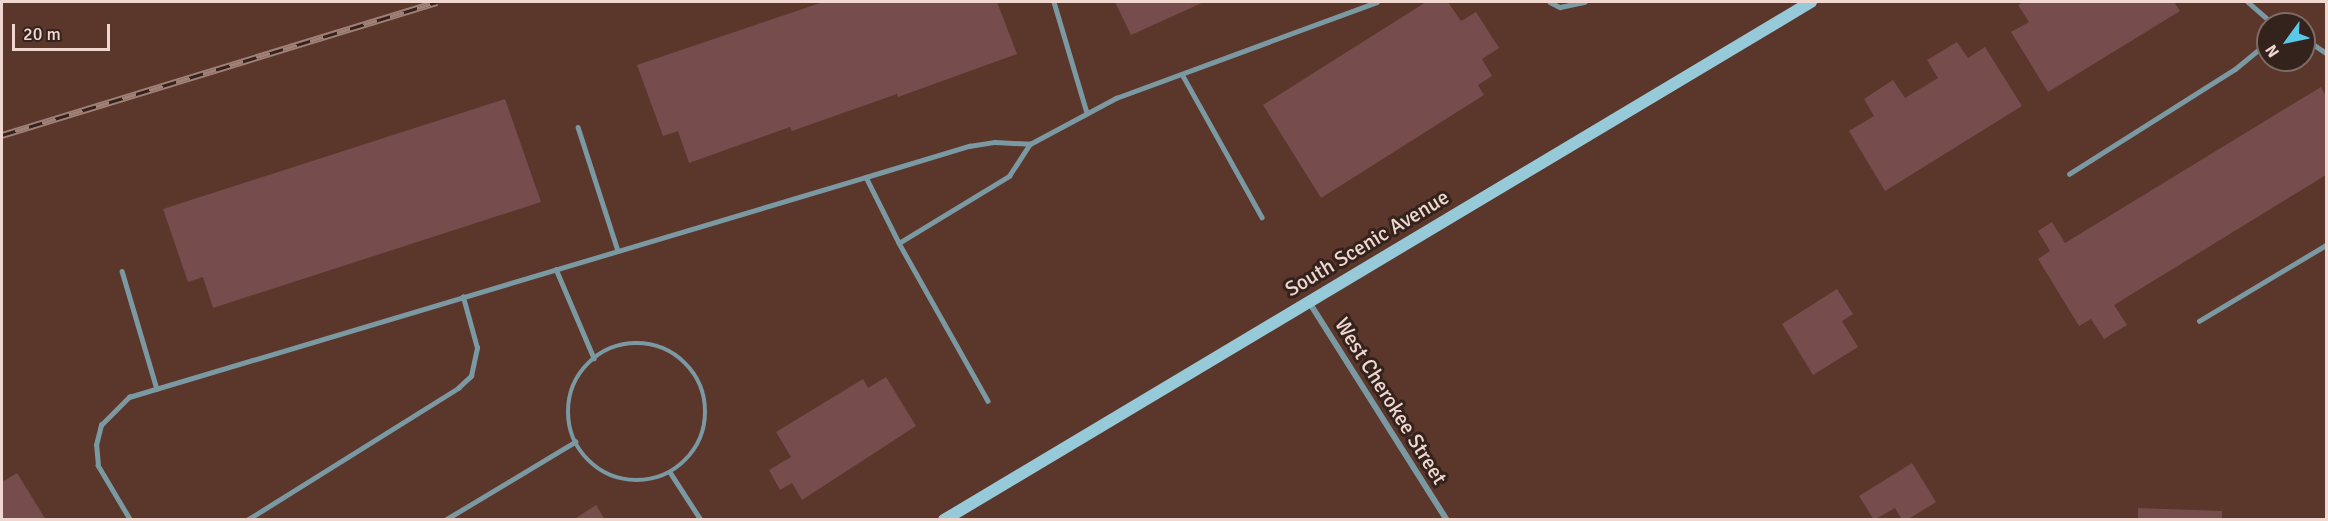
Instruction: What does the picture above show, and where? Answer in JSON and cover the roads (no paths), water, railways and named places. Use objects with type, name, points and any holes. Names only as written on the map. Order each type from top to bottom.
[{"type":"main road","name":"South Scenic Avenue","points":[[944,519],[1810,2]]},
{"type":"street","name":"West Cherokee Street","points":[[1308,300],[1447,519]]},
{"type":"lane","points":[[1054,2],[1088,113]]},
{"type":"lane","points":[[899,243],[1009,176],[1030,144],[1088,113],[1182,74],[1377,2]]},
{"type":"lane","points":[[1550,2],[1560,7],[1584,2]]},
{"type":"lane","points":[[2248,2],[2259,12]]},
{"type":"lane","points":[[2069,174],[2235,69],[2256,52]]},
{"type":"lane","points":[[1182,74],[1263,217]]},
{"type":"lane","points":[[578,127],[618,251]]},
{"type":"lane","points":[[130,519],[98,466],[96,445],[101,425],[115,408],[129,397],[969,147],[995,142],[1030,144]]},
{"type":"lane","points":[[866,177],[899,243],[988,401]]},
{"type":"lane","points":[[2199,321],[2326,244]]},
{"type":"lane","points":[[556,269],[594,357]]},
{"type":"lane","points":[[122,271],[157,389]]},
{"type":"lane","points":[[247,519],[458,388],[471,376],[477,348],[464,297]]},
{"type":"lane","points":[[647,344],[679,356],[694,373],[704,394],[705,417],[700,439],[688,458],[670,472],[650,479],[627,480],[606,474],[588,460],[575,442],[568,420],[569,396],[578,375],[594,357],[613,346],[647,344]]},
{"type":"lane","points":[[445,519],[575,442]]},
{"type":"lane","points":[[670,472],[701,519]]},
{"type":"railway","points":[[2,135],[437,2]]}]
